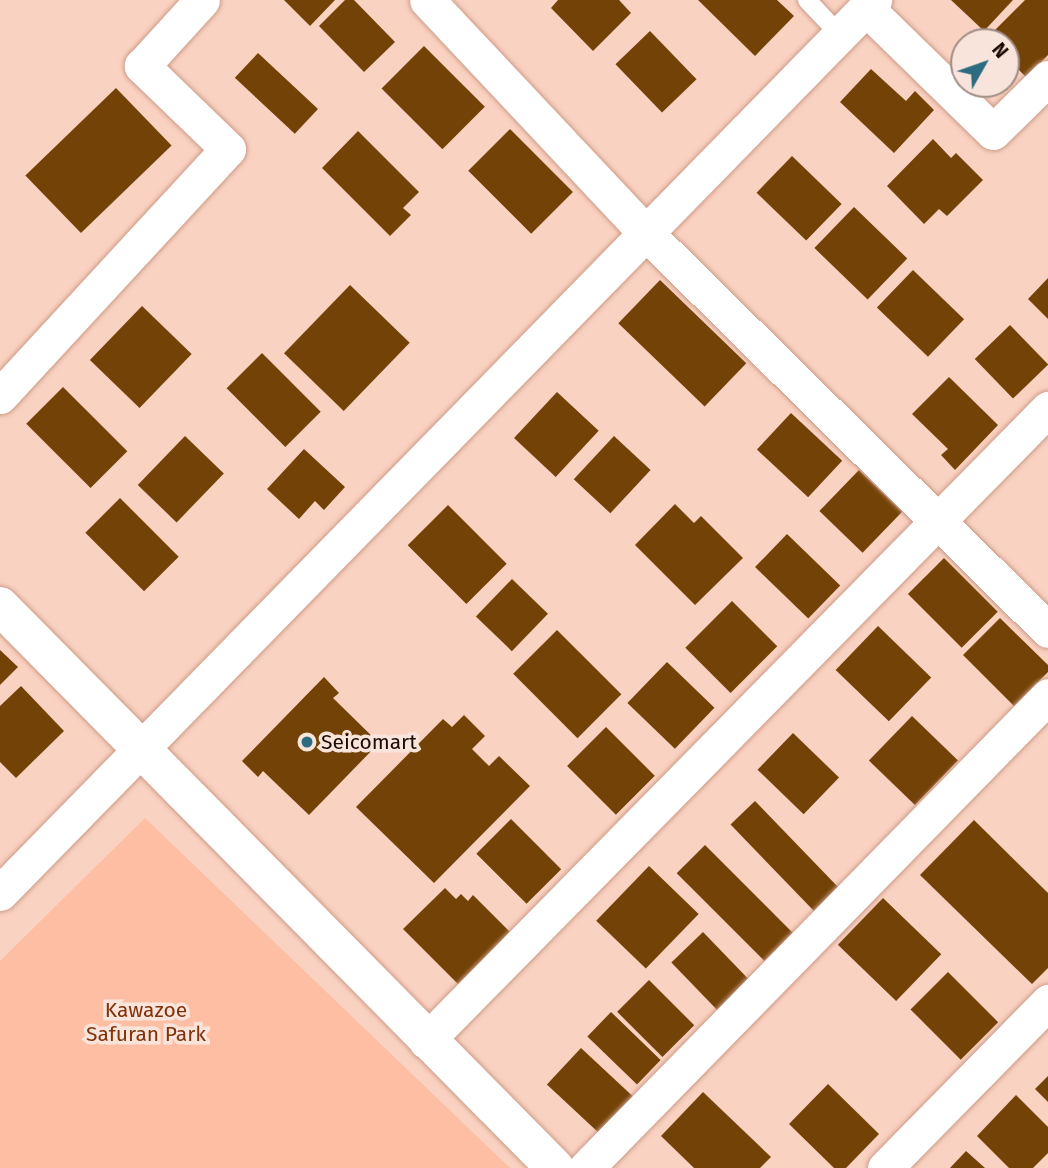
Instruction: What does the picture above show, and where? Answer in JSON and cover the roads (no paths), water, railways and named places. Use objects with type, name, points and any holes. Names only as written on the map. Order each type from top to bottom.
[{"type":"street","points":[[0,396],[228,149],[142,66],[202,0]]},
{"type":"street","points":[[428,0],[646,233],[939,518],[1048,630]]},
{"type":"street","points":[[0,893],[870,4],[993,132],[1048,78]]},
{"type":"street","points":[[426,1041],[1048,409]]},
{"type":"street","points":[[0,606],[426,1041],[555,1168]]},
{"type":"street","points":[[586,1168],[1048,696]]},
{"type":"street","points":[[885,1168],[1048,1002]]},
{"type":"lane","points":[[807,0],[841,35]]},
{"type":"place","name":"Seicomart","points":[[307,742]]},
{"type":"park label","name":"Kawazoe Safuran Park","points":[[146,1022]]}]
